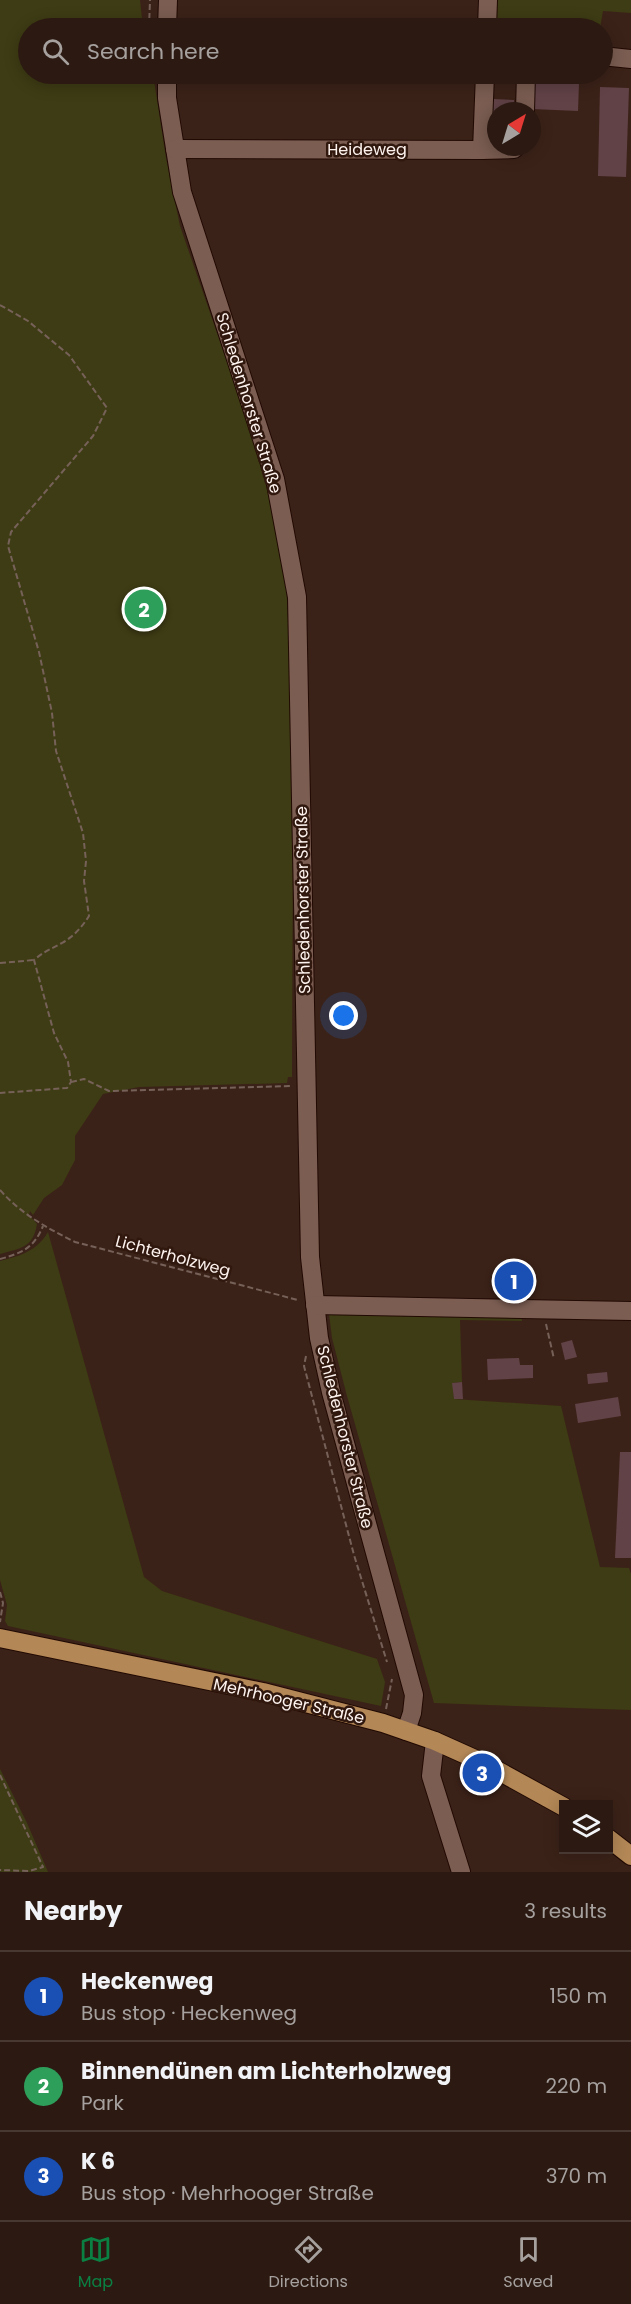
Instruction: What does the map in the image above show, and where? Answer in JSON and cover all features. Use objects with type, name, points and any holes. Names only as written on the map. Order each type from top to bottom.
[{"type":"main road","name":"Mehrhooger Straße","points":[[0,1638],[263,1692],[406,1731],[484,1763],[559,1804]]},
{"type":"main road","points":[[613,1841],[631,1856]]},
{"type":"street","points":[[167,18],[168,0]]},
{"type":"street","points":[[487,18],[488,0]]},
{"type":"street","points":[[613,57],[631,59]]},
{"type":"street","name":"Schledenhorster Straße","points":[[167,84],[167,98],[182,192],[275,479],[297,597],[310,1257],[308,1303],[319,1338],[330,1392],[414,1695],[412,1713],[406,1731]]},
{"type":"street","points":[[482,150],[485,84]]},
{"type":"street","points":[[525,102],[526,84]]},
{"type":"street","name":"Heideweg","points":[[175,149],[487,150]]},
{"type":"street","points":[[308,1303],[631,1311]]},
{"type":"street","points":[[435,1741],[431,1776],[461,1872]]},
{"type":"path","points":[[149,18],[150,0]]},
{"type":"path","points":[[0,305],[28,321],[69,355],[107,408],[93,436],[11,532],[8,546],[39,652],[52,713],[57,751],[83,833],[86,861],[84,881],[89,916],[79,930],[63,942],[43,951],[34,960],[0,963]]},
{"type":"path","points":[[0,1093],[67,1088],[71,1082],[68,1062],[54,1033],[34,960]]},
{"type":"path","points":[[71,1082],[84,1079],[109,1091],[306,1084]]},
{"type":"path","name":"Lichterholzweg","points":[[0,1190],[13,1205],[42,1226],[75,1242],[308,1303]]},
{"type":"path","points":[[0,1259],[30,1248],[38,1239],[42,1226]]},
{"type":"path","points":[[544,1309],[554,1359]]},
{"type":"path","points":[[307,1350],[304,1366],[354,1555],[389,1668]]},
{"type":"path","points":[[0,1592],[3,1604],[0,1622]]},
{"type":"path","points":[[387,1704],[392,1679]]},
{"type":"path","points":[[0,1775],[43,1868],[41,1868],[42,1872]]},
{"type":"path","points":[[0,1870],[41,1868]]},
{"type":"shaded area","points":[[0,0],[140,0],[142,18],[18,18],[18,84],[155,84],[180,226],[255,443],[285,566],[290,653],[293,810],[292,1077],[288,1077],[287,1083],[139,1087],[103,1094],[75,1136],[75,1160],[62,1185],[44,1198],[33,1215],[30,1211],[29,1215],[37,1224],[32,1238],[25,1246],[0,1254]]},
{"type":"shaded area","points":[[495,0],[631,0],[631,13],[603,11],[602,18],[494,18]]},
{"type":"shaded area","points":[[48,1232],[144,1577],[162,1591],[377,1659],[385,1682],[381,1706],[8,1626],[5,1621],[7,1605],[0,1580],[0,1261],[21,1255],[33,1248]]},
{"type":"shaded area","points":[[329,1314],[521,1314],[522,1321],[460,1320],[462,1382],[453,1383],[454,1399],[561,1406],[600,1567],[629,1568],[631,1574],[631,1710],[434,1703],[347,1396],[332,1338]]},
{"type":"shaded area","points":[[0,1769],[27,1823],[48,1872],[0,1872]]},
{"type":"building","points":[[533,84],[579,84],[578,111],[541,109],[541,102],[532,102]]},
{"type":"building","points":[[600,87],[629,88],[626,177],[598,176]]},
{"type":"building","points":[[493,99],[514,100],[514,102],[493,102]]},
{"type":"building","points":[[572,1340],[577,1357],[565,1360],[561,1343]]},
{"type":"building","points":[[519,1358],[520,1365],[533,1365],[533,1378],[488,1380],[487,1359]]},
{"type":"building","points":[[607,1372],[608,1382],[588,1384],[587,1374]]},
{"type":"building","points":[[462,1382],[463,1399],[454,1399],[452,1383]]},
{"type":"building","points":[[618,1397],[621,1416],[578,1423],[575,1404]]},
{"type":"building","points":[[620,1452],[631,1452],[631,1558],[615,1558]]},
{"type":"place","name":"Binnendünen am Lichterholzweg","points":[[144,609]]},
{"type":"place","name":"Heckenweg","points":[[514,1281]]},
{"type":"place","name":"K 6","points":[[482,1773]]}]
